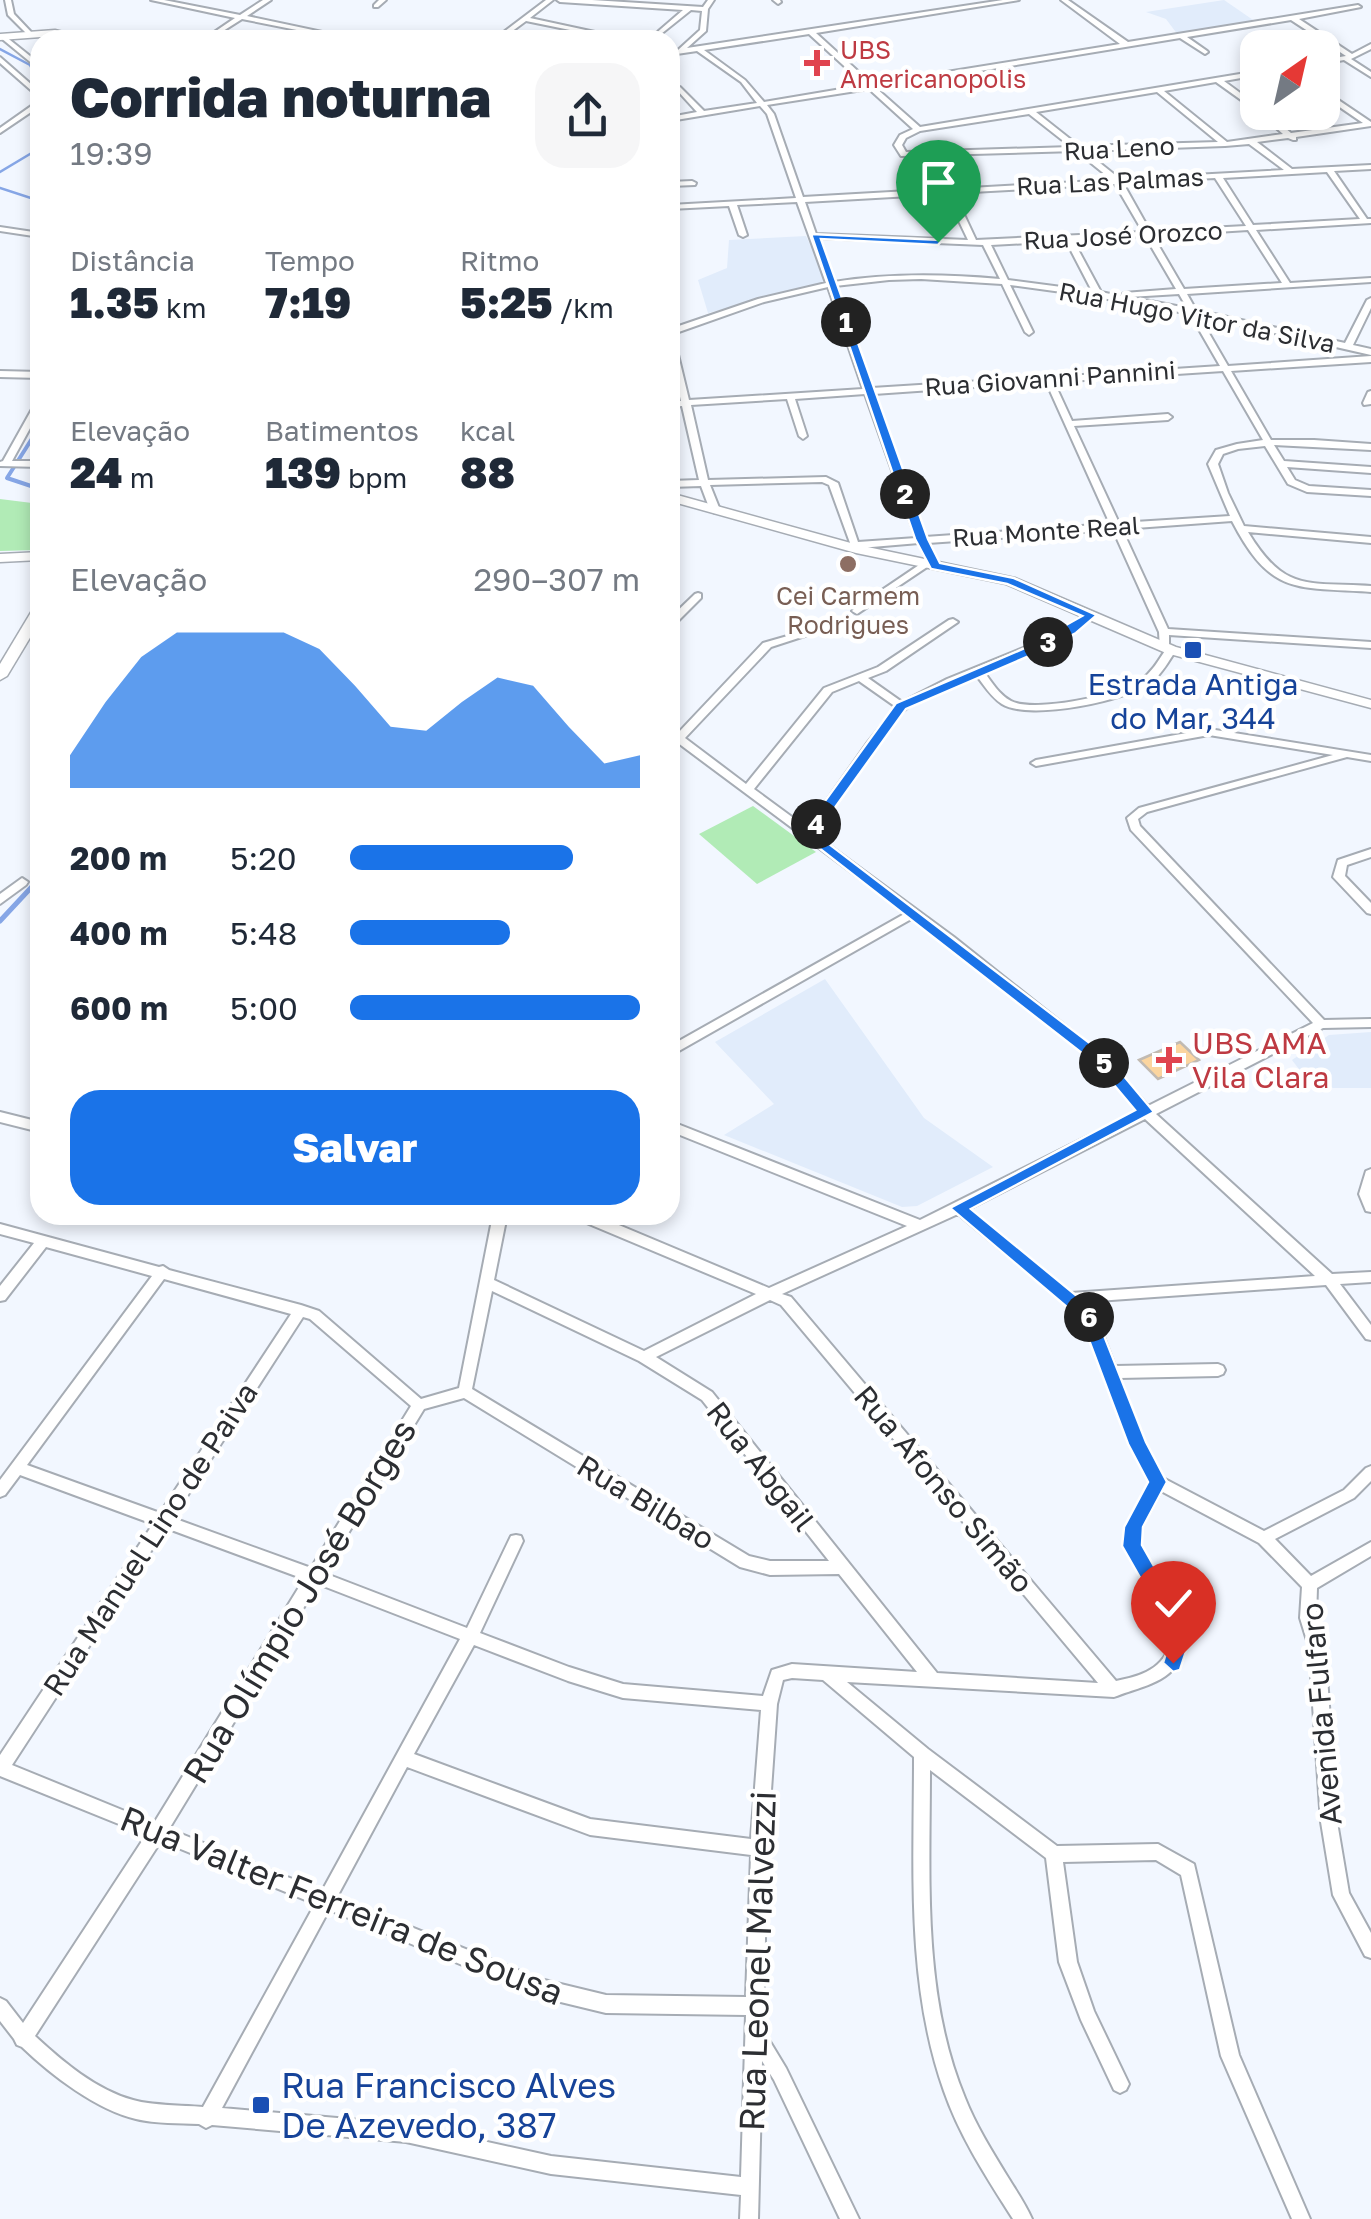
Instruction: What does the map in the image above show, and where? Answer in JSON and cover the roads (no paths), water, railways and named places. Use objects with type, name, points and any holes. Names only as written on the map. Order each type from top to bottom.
[{"type":"street","points":[[8,0],[11,15],[30,34]]},
{"type":"street","points":[[154,0],[303,30]]},
{"type":"street","points":[[221,30],[268,0]]},
{"type":"street","points":[[510,30],[550,0]]},
{"type":"street","points":[[560,0],[705,10]]},
{"type":"street","points":[[680,49],[704,31],[705,10],[711,0]]},
{"type":"street","points":[[680,52],[1016,0]]},
{"type":"street","points":[[1064,0],[1128,46]]},
{"type":"street","points":[[680,117],[1358,7],[1347,0]]},
{"type":"street","points":[[663,30],[689,8]]},
{"type":"street","points":[[1293,18],[1371,75]]},
{"type":"street","points":[[525,19],[579,30]]},
{"type":"street","points":[[811,32],[918,128],[1240,76]]},
{"type":"street","points":[[2,37],[30,34]]},
{"type":"street","points":[[2,37],[30,60]]},
{"type":"street","points":[[1183,37],[1205,52]]},
{"type":"street","points":[[1340,59],[1371,46]]},
{"type":"street","points":[[699,49],[766,104],[930,566]]},
{"type":"street","points":[[0,59],[3,72],[30,86]]},
{"type":"street","points":[[1218,80],[1240,97]]},
{"type":"street","points":[[680,89],[702,114]]},
{"type":"street","points":[[1159,90],[1225,144]]},
{"type":"street","points":[[1340,103],[1370,124]]},
{"type":"street","points":[[0,131],[30,109]]},
{"type":"street","points":[[1032,112],[1118,180],[1295,485],[1371,493]]},
{"type":"street","name":"Rua Leno","points":[[918,128],[899,141],[904,154],[1225,144],[1294,138],[1370,124]]},
{"type":"street","points":[[1284,130],[1294,138]]},
{"type":"street","points":[[1252,142],[1290,172]]},
{"type":"street","name":"Rua Las Palmas","points":[[680,207],[1371,167]]},
{"type":"street","points":[[1329,170],[1368,221]]},
{"type":"street","points":[[1216,175],[1286,284]]},
{"type":"street","points":[[680,184],[692,183]]},
{"type":"street","points":[[948,190],[973,243]]},
{"type":"street","points":[[732,203],[743,235]]},
{"type":"street","name":"Rua José Orozco","points":[[815,236],[986,243],[1368,221]]},
{"type":"street","points":[[0,228],[30,233]]},
{"type":"street","points":[[1068,238],[1102,295],[1371,280]]},
{"type":"street","points":[[986,243],[1028,332]]},
{"type":"street","name":"Rua Hugo Vitor da Silva","points":[[680,329],[737,306],[834,287],[920,277],[1102,295],[1371,352]]},
{"type":"street","points":[[1348,346],[1368,315],[1371,300]]},
{"type":"street","name":"Rua Giovanni Pannini","points":[[680,403],[1371,359]]},
{"type":"street","points":[[0,374],[30,375]]},
{"type":"street","points":[[680,377],[704,483],[714,510]]},
{"type":"street","points":[[1048,378],[1166,643]]},
{"type":"street","points":[[790,396],[803,436]]},
{"type":"street","points":[[1068,424],[1168,417]]},
{"type":"street","points":[[6,463],[30,420]]},
{"type":"street","points":[[1371,447],[1272,445],[1224,450],[1217,455],[1214,467],[1235,518],[1282,579],[1371,589]]},
{"type":"street","points":[[1281,464],[1371,470]]},
{"type":"street","points":[[680,484],[810,478],[832,483],[857,547]]},
{"type":"street","points":[[680,500],[930,566],[1010,580],[1166,643],[1371,704]]},
{"type":"street","name":"Rua Monte Real","points":[[857,547],[922,539],[1235,518]]},
{"type":"street","points":[[1242,529],[1371,540]]},
{"type":"street","points":[[0,558],[30,556]]},
{"type":"street","points":[[857,611],[930,566]]},
{"type":"street","points":[[680,613],[698,596]]},
{"type":"street","points":[[808,834],[898,711],[1071,631],[1091,615]]},
{"type":"street","points":[[747,790],[837,684],[882,669],[954,622]]},
{"type":"street","points":[[0,676],[30,626]]},
{"type":"street","points":[[680,729],[772,642],[812,632]]},
{"type":"street","points":[[1166,643],[1371,645]]},
{"type":"street","points":[[979,672],[1004,701],[1028,708],[1080,702],[1146,681],[1166,643]]},
{"type":"street","points":[[856,678],[898,711]]},
{"type":"street","points":[[1036,763],[1210,732],[1371,758]]},
{"type":"street","points":[[680,740],[914,914],[1102,1061],[1146,1112],[1329,1280],[1371,1335]]},
{"type":"street","points":[[1321,1024],[1135,828],[1132,818],[1144,810],[1343,756]]},
{"type":"street","points":[[1371,854],[1342,863],[1340,877],[1371,910]]},
{"type":"street","points":[[0,900],[22,882]]},
{"type":"street","points":[[680,1046],[914,914]]},
{"type":"street","points":[[644,1357],[771,1292],[958,1208],[1321,1024],[1371,1023]]},
{"type":"street","points":[[0,1117],[30,1124]]},
{"type":"street","points":[[680,1130],[918,1225]]},
{"type":"street","points":[[1371,1174],[1365,1194],[1371,1207]]},
{"type":"street","points":[[18,1468],[622,1691],[768,1704],[777,1675],[783,1672],[1114,1690],[1161,1674],[1181,1648],[1182,1633],[1132,1546],[1134,1527],[1158,1482],[1137,1444],[1088,1314],[958,1208]]},
{"type":"street","points":[[465,1392],[490,1284],[499,1225]]},
{"type":"street","points":[[607,1225],[771,1292]]},
{"type":"street","points":[[0,1229],[314,1315],[418,1405]]},
{"type":"street","points":[[0,1296],[43,1241]]},
{"type":"street","points":[[0,1492],[163,1272]]},
{"type":"street","points":[[1071,1298],[1371,1277]]},
{"type":"street","name":"Rua Abgail","points":[[490,1284],[644,1357],[689,1383],[722,1411],[840,1567],[932,1679]]},
{"type":"street","name":"Rua Afonso Simão","points":[[771,1292],[786,1300],[1114,1690]]},
{"type":"street","name":"Rua Manuel Lino de Paiva","points":[[0,1768],[302,1310]]},
{"type":"street","points":[[1111,1372],[1218,1370]]},
{"type":"street","name":"Rua Olímpio José Borges","points":[[22,2038],[158,1832],[418,1405],[465,1392]]},
{"type":"street","name":"Rua Bilbao","points":[[465,1392],[745,1562],[770,1568],[840,1567]]},
{"type":"street","points":[[1264,1538],[1349,1494],[1371,1472]]},
{"type":"street","name":"Avenida Fulfaro","points":[[1158,1482],[1264,1538],[1310,1584],[1308,1618],[1317,1646],[1335,1859],[1341,1895],[1371,1950]]},
{"type":"street","points":[[206,2119],[471,1636],[516,1541]]},
{"type":"street","points":[[1310,1584],[1371,1548]]},
{"type":"street","points":[[829,1676],[922,1754],[1054,1854],[1158,1852],[1188,1870],[1230,2056],[1301,2219]]},
{"type":"street","name":"Rua Leonel Malvezzi","points":[[749,2219],[752,2006],[768,1704]]},
{"type":"street","points":[[922,1754],[928,2000],[953,2093],[979,2146],[1024,2219]]},
{"type":"street","points":[[404,1758],[590,1827],[758,1848]]},
{"type":"street","name":"Rua Valter Ferreira de Sousa","points":[[0,1768],[566,1996],[606,2004],[752,2006]]},
{"type":"street","points":[[1054,1854],[1068,1962],[1086,2014],[1120,2084]]},
{"type":"street","points":[[0,2007],[22,2038],[106,2099],[135,2110],[406,2133],[551,2165],[750,2187]]},
{"type":"street","points":[[752,2030],[780,2074],[850,2219]]},
{"type":"waterway","points":[[0,49],[30,65]]},
{"type":"waterway","points":[[0,172],[30,154]]},
{"type":"waterway","points":[[0,188],[30,198]]},
{"type":"waterway","points":[[30,442],[7,478],[30,486]]},
{"type":"waterway","points":[[0,921],[30,889]]},
{"type":"place","name":"UBS Americanopolis","points":[[817,63]]},
{"type":"place","name":"Cei Carmem Rodrigues","points":[[848,564]]},
{"type":"place","name":"Estrada Antiga do Mar, 344","points":[[1193,650]]},
{"type":"place","name":"UBS AMA Vila Clara","points":[[1169,1060]]},
{"type":"place","name":"Rua Francisco Alves De Azevedo, 387","points":[[261,2105]]}]
